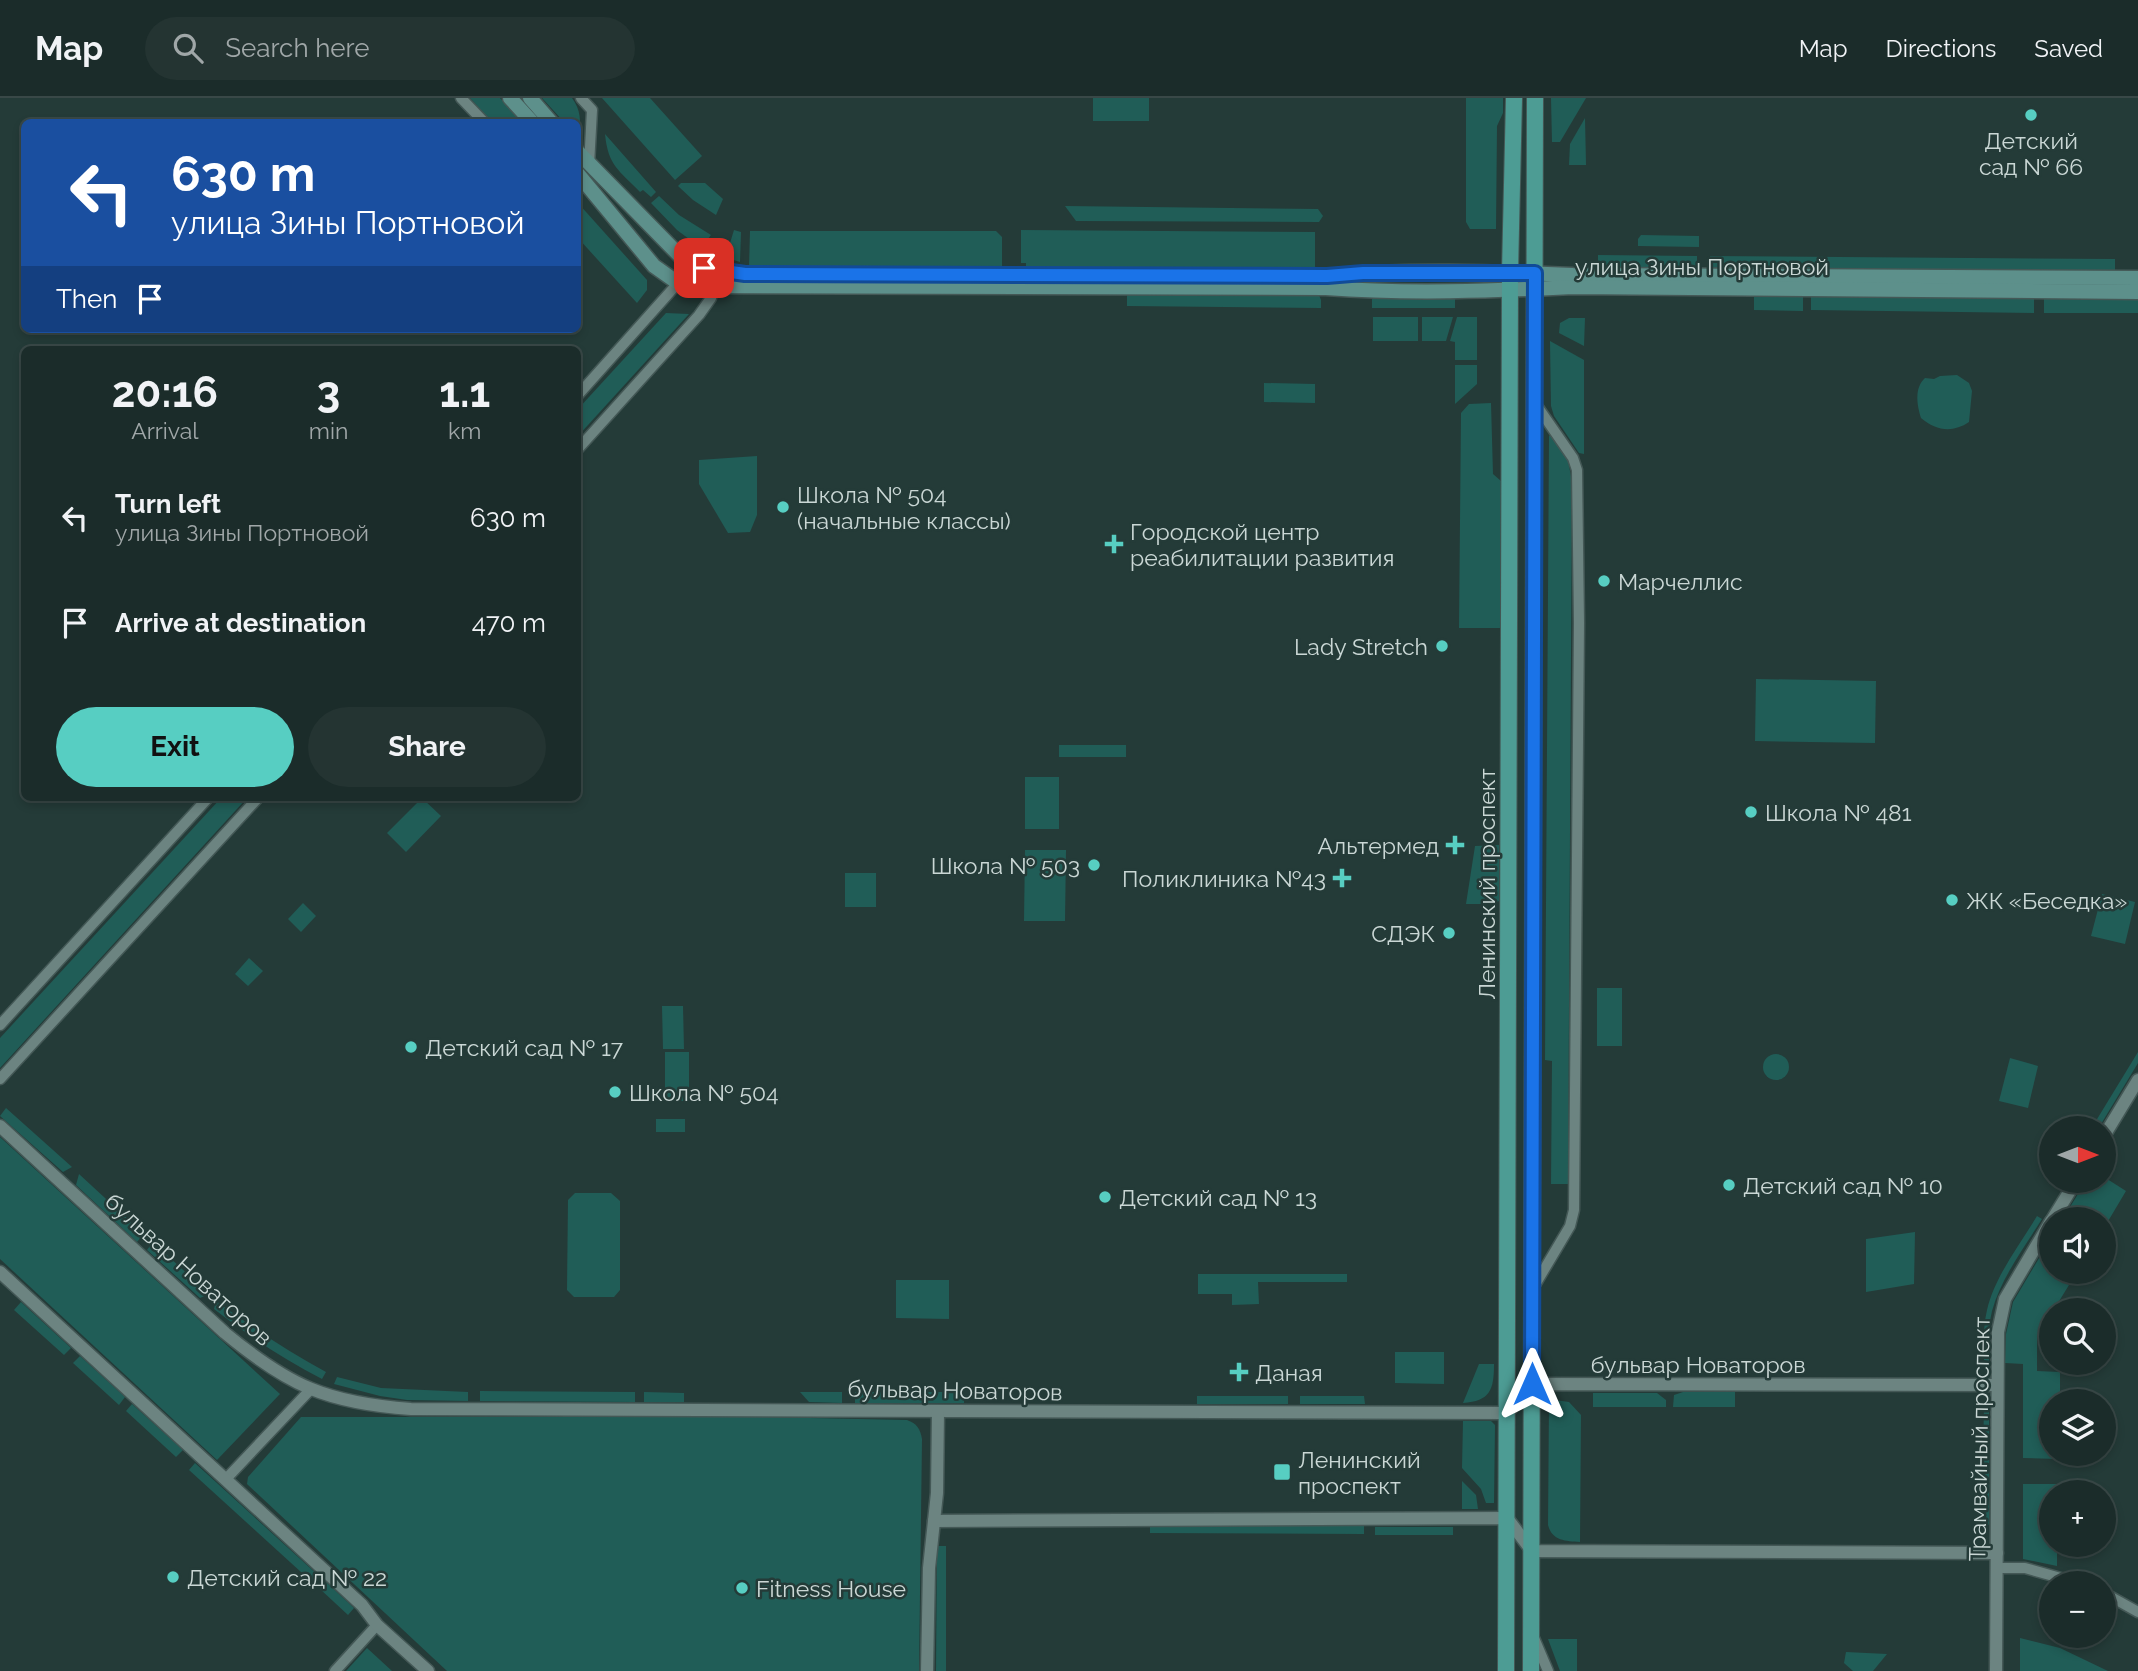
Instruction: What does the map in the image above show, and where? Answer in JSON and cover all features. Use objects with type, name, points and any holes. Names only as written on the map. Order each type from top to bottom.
[{"type":"main road","points":[[510,98],[529,119]]},
{"type":"main road","points":[[530,98],[548,119]]},
{"type":"main road","name":"Ленинский проспект","points":[[1506,1671],[1510,272],[1514,98]]},
{"type":"main road","name":"Ленинский проспект","points":[[1531,1671],[1535,98]]},
{"type":"main road","points":[[581,172],[691,262]]},
{"type":"main road","points":[[581,172],[654,265],[678,283]]},
{"type":"main road","name":"улица Зины Портновой","points":[[691,262],[716,271],[745,274],[1327,276],[1363,273],[1510,272],[1535,281],[1573,287],[2138,292]]},
{"type":"main road","name":"улица Зины Портновой","points":[[678,283],[714,286],[1326,288],[1363,291],[1510,290],[1535,281],[2138,278]]},
{"type":"main road","points":[[1507,1413],[1532,1413]]},
{"type":"main road","points":[[1507,1518],[1532,1518]]},
{"type":"street","points":[[461,98],[481,119]]},
{"type":"street","points":[[581,172],[592,110],[582,98]]},
{"type":"street","points":[[581,392],[678,283],[691,262]]},
{"type":"street","points":[[581,446],[699,315],[710,298],[716,271]]},
{"type":"street","points":[[1532,1291],[1570,1226],[1574,1210],[1579,623],[1577,470],[1573,458],[1535,403]]},
{"type":"street","points":[[0,1025],[205,801]]},
{"type":"street","points":[[0,1079],[255,801]]},
{"type":"street","points":[[2116,1116],[2138,1080]]},
{"type":"street","name":"бульвар Новаторов","points":[[0,1126],[225,1333],[276,1372],[310,1390],[361,1404],[411,1409],[1507,1413]]},
{"type":"street","name":"Трамвайный проспект","points":[[1997,1671],[1998,1332],[2005,1299],[2039,1241]]},
{"type":"street","points":[[0,1272],[362,1605],[377,1625],[428,1671]]},
{"type":"street","points":[[1507,1413],[1532,1384]]},
{"type":"street","name":"бульвар Новаторов","points":[[1532,1384],[1997,1385]]},
{"type":"street","points":[[226,1479],[310,1390]]},
{"type":"street","points":[[927,1671],[929,1568],[937,1493],[938,1412]]},
{"type":"street","points":[[934,1521],[1507,1518],[1532,1551],[1997,1553]]},
{"type":"street","points":[[1997,1568],[2025,1568],[2039,1572]]},
{"type":"street","points":[[2116,1600],[2138,1612]]},
{"type":"street","points":[[335,1671],[377,1625]]},
{"type":"street","points":[[1531,1632],[1548,1671]]},
{"type":"shaded area","points":[[470,98],[500,98],[519,119],[489,119]]},
{"type":"shaded area","points":[[542,98],[572,98],[580,119],[561,119]]},
{"type":"shaded area","points":[[602,98],[650,98],[702,156],[675,180]]},
{"type":"shaded area","points":[[1093,98],[1149,98],[1149,121],[1093,121]]},
{"type":"shaded area","points":[[1466,98],[1503,98],[1503,113],[1497,126],[1496,229],[1470,229],[1466,222]]},
{"type":"shaded area","points":[[1551,98],[1586,98],[1560,142],[1552,142]]},
{"type":"shaded area","points":[[1585,118],[1586,165],[1569,165],[1570,144]]},
{"type":"shaded area","points":[[605,134],[656,192],[651,197],[643,190],[640,192],[616,167],[609,153]]},
{"type":"shaded area","points":[[681,183],[705,183],[723,199],[716,215],[693,200],[678,186]]},
{"type":"shaded area","points":[[659,196],[679,215],[711,235],[701,248],[677,230],[651,203]]},
{"type":"shaded area","points":[[581,206],[647,280],[647,290],[637,303],[581,241]]},
{"type":"shaded area","points":[[1065,206],[1318,209],[1323,216],[1319,222],[1076,221]]},
{"type":"shaded area","points":[[734,230],[741,232],[740,262],[708,252],[718,238],[730,243]]},
{"type":"shaded area","points":[[1021,230],[1315,232],[1315,268],[1026,267],[1026,263],[1021,263]]},
{"type":"shaded area","points":[[750,231],[996,231],[1002,237],[1002,267],[749,267]]},
{"type":"shaded area","points":[[1641,235],[1699,236],[1699,247],[1638,246]]},
{"type":"shaded area","points":[[1598,255],[1697,256],[1697,268],[1598,268]]},
{"type":"shaded area","points":[[1710,256],[2115,259],[2115,271],[1710,269]]},
{"type":"shaded area","points":[[1127,294],[1319,295],[1321,308],[1127,306]]},
{"type":"shaded area","points":[[1754,295],[1803,296],[1803,311],[1754,310]]},
{"type":"shaded area","points":[[1811,296],[2034,298],[2034,313],[1811,310]]},
{"type":"shaded area","points":[[2044,298],[2138,298],[2138,313],[2044,313]]},
{"type":"shaded area","points":[[1372,299],[1455,299],[1455,308],[1372,308]]},
{"type":"shaded area","points":[[666,313],[689,314],[581,433],[581,406]]},
{"type":"shaded area","points":[[1373,317],[1418,317],[1418,341],[1373,341]]},
{"type":"shaded area","points":[[1422,317],[1453,317],[1446,341],[1422,341]]},
{"type":"shaded area","points":[[1457,317],[1477,317],[1477,360],[1455,360],[1455,342],[1450,341]]},
{"type":"shaded area","points":[[1569,318],[1585,318],[1584,346],[1559,333],[1560,323]]},
{"type":"shaded area","points":[[1550,341],[1584,360],[1584,454],[1579,453],[1554,416],[1551,406]]},
{"type":"shaded area","points":[[1455,365],[1477,365],[1477,384],[1455,404]]},
{"type":"shaded area","points":[[1957,375],[1969,383],[1972,391],[1969,422],[1951,429],[1933,426],[1921,418],[1919,387],[1925,378]]},
{"type":"shaded area","points":[[1264,383],[1315,384],[1315,403],[1264,402]]},
{"type":"shaded area","points":[[1491,403],[1493,474],[1501,481],[1500,628],[1459,628],[1461,413],[1469,404]]},
{"type":"shaded area","points":[[1551,435],[1568,460],[1572,482],[1568,1184],[1551,1184],[1552,1061],[1545,1060]]},
{"type":"shaded area","points":[[757,456],[757,515],[750,532],[728,533],[699,484],[699,460]]},
{"type":"shaded area","points":[[1756,679],[1876,681],[1875,743],[1755,741]]},
{"type":"shaded area","points":[[1059,745],[1126,745],[1126,757],[1059,757]]},
{"type":"shaded area","points":[[1025,777],[1059,777],[1059,829],[1025,829]]},
{"type":"shaded area","points":[[218,801],[244,801],[0,1068],[0,1038]]},
{"type":"shaded area","points":[[419,801],[425,801],[441,816],[406,852],[387,833]]},
{"type":"shaded area","points":[[1499,845],[1499,901],[1493,904],[1466,904],[1475,846]]},
{"type":"shaded area","points":[[1025,850],[1066,850],[1065,921],[1024,921]]},
{"type":"shaded area","points":[[845,873],[876,873],[876,907],[845,907]]},
{"type":"shaded area","points":[[2102,894],[2135,902],[2125,944],[2091,936]]},
{"type":"shaded area","points":[[303,903],[316,916],[301,932],[288,919]]},
{"type":"shaded area","points":[[249,958],[263,971],[248,986],[235,974]]},
{"type":"shaded area","points":[[1597,988],[1622,988],[1622,1046],[1597,1046]]},
{"type":"shaded area","points":[[662,1006],[683,1006],[684,1049],[663,1049]]},
{"type":"shaded area","points":[[665,1052],[689,1052],[689,1101],[665,1101]]},
{"type":"shaded area","points":[[2138,1052],[2138,1063],[2106,1116],[2099,1116]]},
{"type":"shaded area","points":[[1776,1054],[1785,1058],[1789,1067],[1785,1076],[1776,1080],[1767,1076],[1763,1067],[1767,1058]]},
{"type":"shaded area","points":[[2010,1058],[2038,1066],[2028,1108],[1999,1101]]},
{"type":"shaded area","points":[[6,1108],[72,1167],[63,1172],[0,1116]]},
{"type":"shaded area","points":[[656,1119],[685,1119],[685,1132],[656,1132]]},
{"type":"shaded area","points":[[0,1137],[280,1394],[217,1460],[0,1259]]},
{"type":"shaded area","points":[[79,1174],[144,1234],[137,1242],[76,1185]]},
{"type":"shaded area","points":[[2116,1185],[2126,1191],[2116,1208],[2070,1207],[2078,1194],[2116,1194]]},
{"type":"shaded area","points":[[575,1193],[611,1193],[620,1201],[620,1290],[614,1297],[574,1297],[567,1290],[568,1200]]},
{"type":"shaded area","points":[[2037,1216],[2039,1217],[2039,1224],[1996,1299],[1990,1323],[1989,1361],[1984,1360],[1987,1310],[2008,1262]]},
{"type":"shaded area","points":[[1915,1232],[1914,1284],[1866,1292],[1866,1239]]},
{"type":"shaded area","points":[[153,1242],[209,1294],[200,1298],[147,1250]]},
{"type":"shaded area","points":[[2039,1258],[2039,1284],[2070,1284],[2061,1298],[2039,1298],[2037,1371],[2039,1375],[2060,1375],[2060,1389],[2039,1389],[2039,1458],[2023,1458],[2023,1364],[2005,1363],[2006,1334],[2013,1302]]},
{"type":"shaded area","points":[[1198,1274],[1347,1274],[1347,1282],[1258,1282],[1259,1304],[1232,1305],[1232,1294],[1198,1294]]},
{"type":"shaded area","points":[[896,1280],[949,1280],[949,1319],[896,1318]]},
{"type":"shaded area","points":[[216,1301],[297,1356],[326,1372],[322,1379],[253,1338],[227,1319],[214,1309]]},
{"type":"shaded area","points":[[21,1302],[71,1348],[64,1355],[14,1310]]},
{"type":"shaded area","points":[[1395,1352],[1444,1352],[1444,1384],[1395,1383]]},
{"type":"shaded area","points":[[80,1356],[125,1397],[119,1405],[73,1363]]},
{"type":"shaded area","points":[[1479,1364],[1494,1364],[1489,1392],[1479,1400],[1463,1403]]},
{"type":"shaded area","points":[[337,1377],[381,1388],[468,1392],[468,1401],[407,1400],[380,1396],[334,1384]]},
{"type":"shaded area","points":[[480,1391],[635,1392],[635,1402],[480,1401]]},
{"type":"shaded area","points":[[644,1392],[684,1393],[684,1402],[644,1402]]},
{"type":"shaded area","points":[[800,1392],[842,1392],[842,1403],[809,1402]]},
{"type":"shaded area","points":[[855,1392],[964,1392],[964,1403],[855,1403]]},
{"type":"shaded area","points":[[1683,1392],[1735,1392],[1735,1407],[1673,1407],[1674,1395]]},
{"type":"shaded area","points":[[1593,1393],[1657,1393],[1666,1400],[1666,1407],[1593,1407]]},
{"type":"shaded area","points":[[1555,1395],[1555,1400],[1569,1402],[1581,1415],[1580,1542],[1556,1537],[1548,1525],[1549,1401]]},
{"type":"shaded area","points":[[1197,1396],[1288,1396],[1288,1404],[1197,1404]]},
{"type":"shaded area","points":[[1300,1396],[1364,1396],[1365,1404],[1300,1404]]},
{"type":"shaded area","points":[[1984,1401],[1989,1409],[1989,1525],[1982,1525]]},
{"type":"shaded area","points":[[132,1404],[183,1450],[176,1457],[126,1411]]},
{"type":"shaded area","points":[[301,1417],[763,1417],[907,1420],[917,1427],[922,1439],[919,1671],[447,1671],[247,1484],[248,1477]]},
{"type":"shaded area","points":[[1463,1421],[1491,1421],[1495,1425],[1494,1503],[1486,1503],[1481,1489],[1462,1468]]},
{"type":"shaded area","points":[[195,1463],[319,1576],[313,1583],[189,1470]]},
{"type":"shaded area","points":[[1462,1481],[1476,1495],[1478,1509],[1462,1509]]},
{"type":"shaded area","points":[[2023,1484],[2039,1484],[2039,1557],[2057,1557],[2057,1566],[2023,1559]]},
{"type":"shaded area","points":[[1150,1525],[1364,1526],[1364,1534],[1150,1533]]},
{"type":"shaded area","points":[[1375,1527],[1453,1527],[1453,1535],[1375,1535]]},
{"type":"shaded area","points":[[937,1546],[946,1546],[946,1671],[936,1671]]},
{"type":"shaded area","points":[[326,1582],[354,1608],[348,1615],[320,1589]]},
{"type":"shaded area","points":[[2020,1638],[2039,1643],[2039,1648],[2060,1648],[2108,1671],[2020,1671]]},
{"type":"shaded area","points":[[1548,1639],[1577,1639],[1577,1671],[1560,1671]]},
{"type":"shaded area","points":[[367,1648],[392,1671],[346,1671]]},
{"type":"shaded area","points":[[1846,1652],[1887,1654],[1873,1671],[1853,1671],[1844,1663]]},
{"type":"place","name":"Детский сад № 66","points":[[2031,115]]},
{"type":"place","name":"Школа № 504 (начальные классы)","points":[[783,507]]},
{"type":"place","name":"Городской центр реабилитации развития","points":[[1114,544]]},
{"type":"place","name":"Марчеллис","points":[[1604,581]]},
{"type":"place","name":"Lady Stretch","points":[[1442,646]]},
{"type":"place","name":"Школа № 481","points":[[1751,812]]},
{"type":"place","name":"Альтермед","points":[[1455,845]]},
{"type":"place","name":"Школа № 503","points":[[1094,865]]},
{"type":"place","name":"Поликлиника №43","points":[[1342,878]]},
{"type":"place","name":"ЖК «Беседка»","points":[[1952,900]]},
{"type":"place","name":"СДЭК","points":[[1449,933]]},
{"type":"place","name":"Детский сад № 17","points":[[411,1047]]},
{"type":"place","name":"Школа № 504","points":[[615,1092]]},
{"type":"place","name":"Детский сад № 10","points":[[1729,1185]]},
{"type":"place","name":"Детский сад № 13","points":[[1105,1197]]},
{"type":"place","name":"Даная","points":[[1239,1372]]},
{"type":"place","name":"Ленинский проспект","points":[[1282,1472]]},
{"type":"place","name":"Детский сад № 22","points":[[173,1577]]},
{"type":"place","name":"Fitness House","points":[[742,1588]]},
{"type":"route","points":[[704,268],[745,274],[1327,276],[1363,273],[1535,273],[1532,1384]]}]
